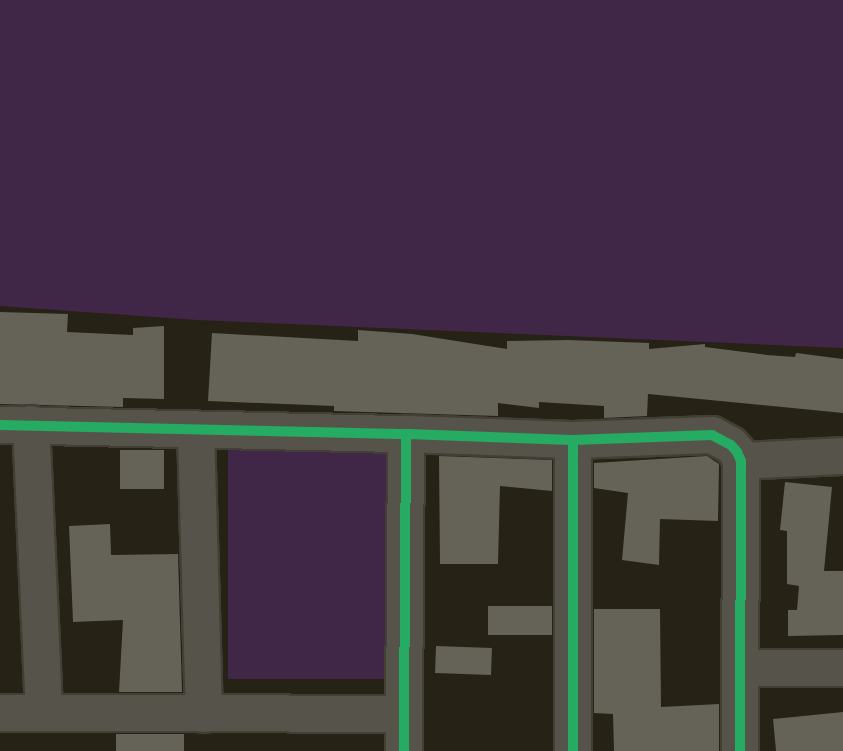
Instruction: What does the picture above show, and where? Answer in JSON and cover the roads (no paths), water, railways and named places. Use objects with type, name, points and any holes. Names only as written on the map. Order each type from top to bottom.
[{"type":"street","points":[[44,713],[16,425],[573,440],[712,435],[731,445],[741,461],[740,751]]},
{"type":"street","points":[[196,430],[204,714]]},
{"type":"street","points":[[404,751],[406,434]]},
{"type":"street","points":[[573,440],[573,751]]},
{"type":"street","points":[[741,461],[843,456]]},
{"type":"street","points":[[742,668],[843,668]]},
{"type":"street","points":[[0,713],[403,714]]}]
